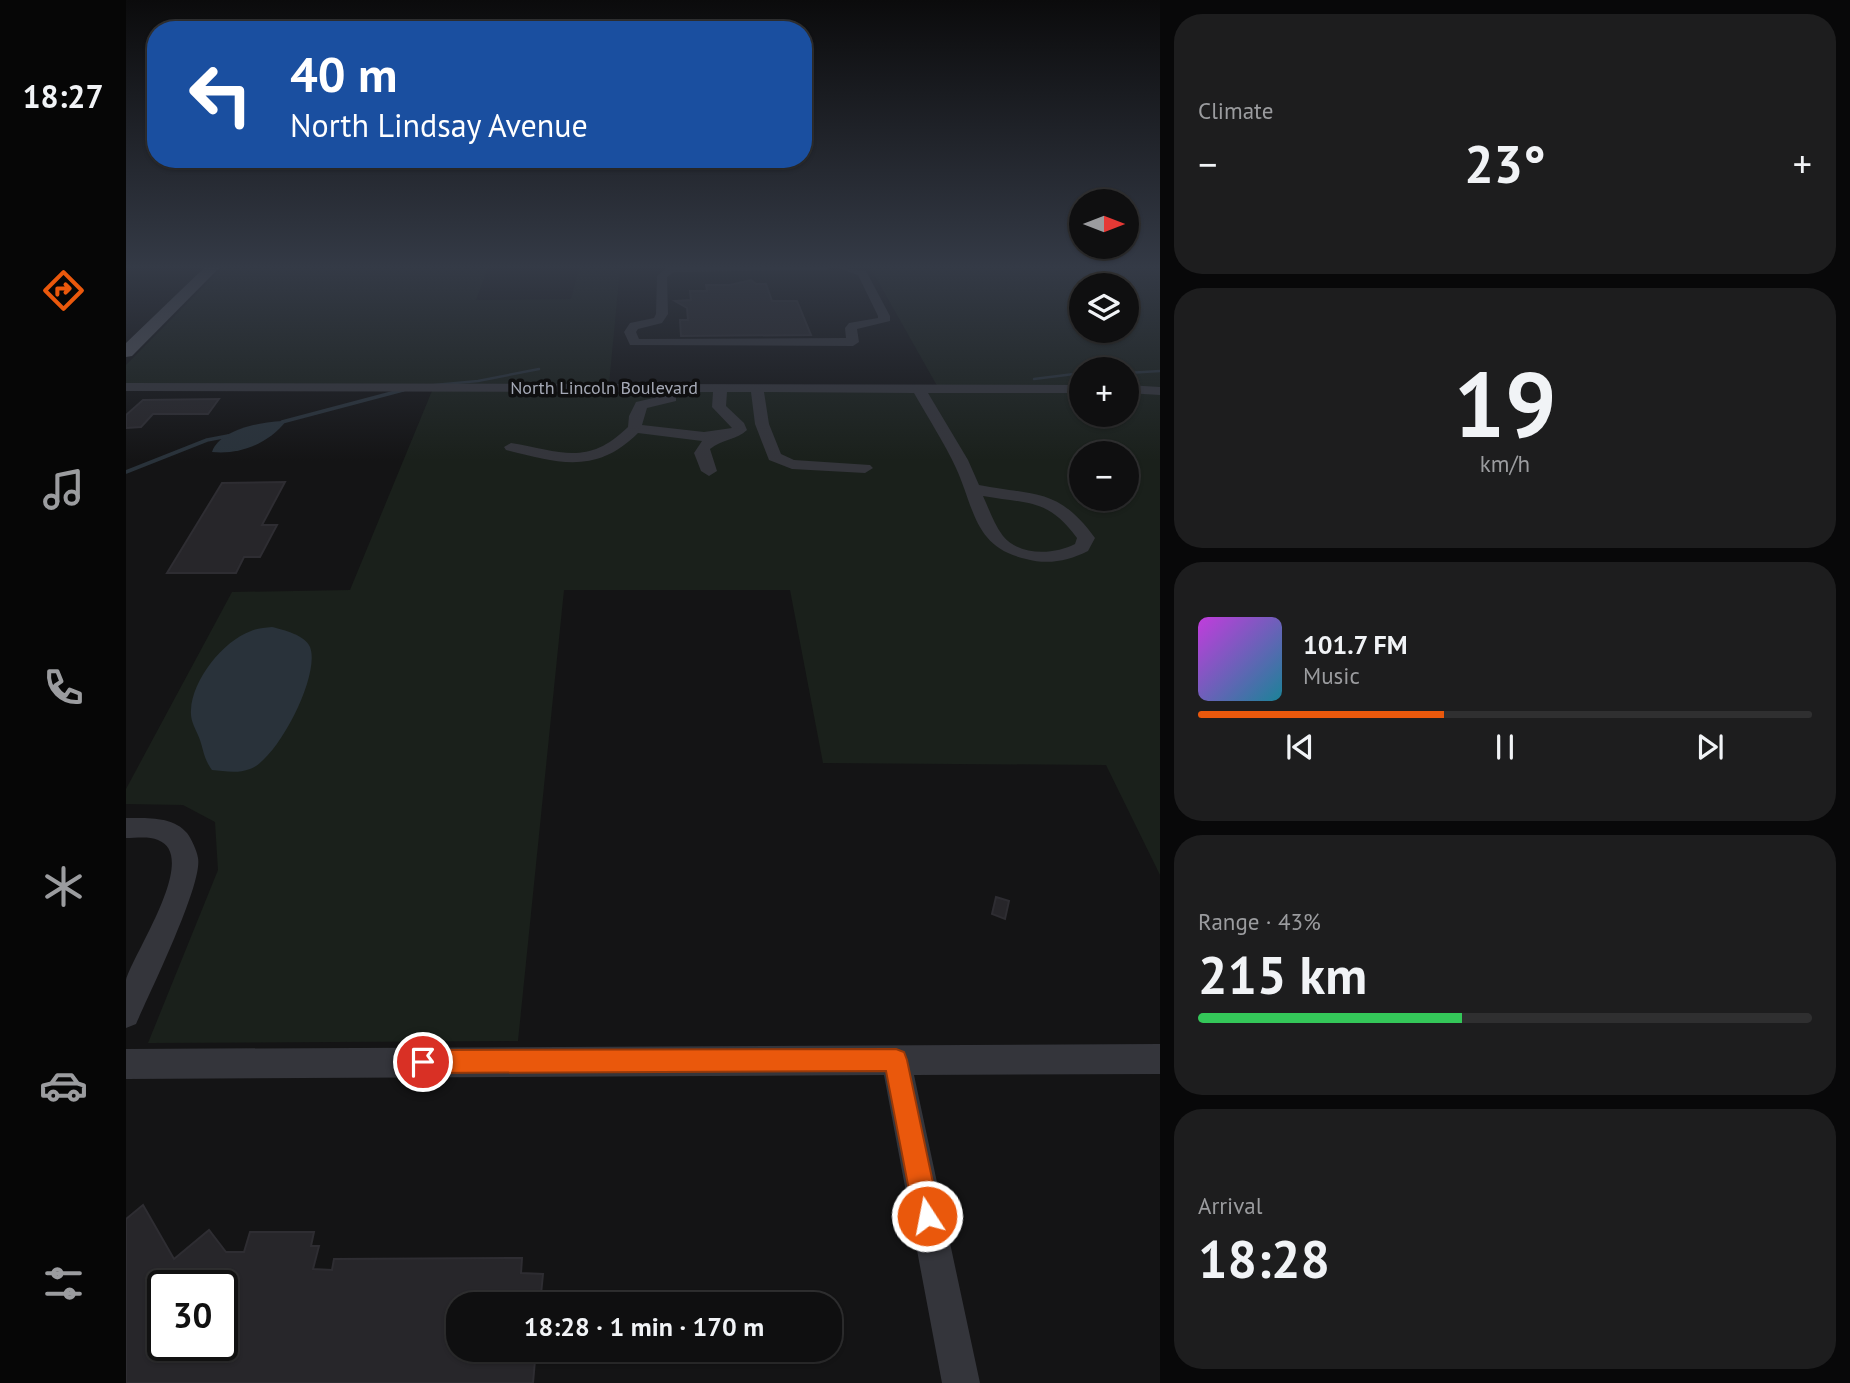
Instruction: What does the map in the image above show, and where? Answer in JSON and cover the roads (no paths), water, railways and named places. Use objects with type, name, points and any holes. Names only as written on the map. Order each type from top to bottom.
[{"type":"main road","points":[[126,352],[147,332]]},
{"type":"street","points":[[630,332],[634,342],[657,344],[853,342],[852,332]]},
{"type":"street","name":"North Lincoln Boulevard","points":[[126,387],[719,393],[757,389],[1069,389]]},
{"type":"street","points":[[757,389],[762,424],[774,457],[792,464],[865,468]]},
{"type":"street","points":[[919,389],[961,461],[973,489],[998,542],[1014,551],[1035,557],[1069,555],[1082,547],[1086,538],[1075,522],[1044,498],[973,489]]},
{"type":"street","points":[[1139,390],[1160,391]]},
{"type":"street","points":[[511,447],[592,457],[605,452],[635,428],[715,437],[740,430],[719,407],[719,393],[663,399],[641,405],[635,428]]},
{"type":"street","points":[[709,471],[702,453],[703,447],[715,437]]},
{"type":"street","points":[[126,828],[166,831],[178,840],[186,858],[181,888],[126,1014]]},
{"type":"street","points":[[126,1063],[1160,1059]]},
{"type":"street","points":[[896,1060],[961,1383]]},
{"type":"waterway","points":[[434,385],[478,381],[539,369]]},
{"type":"waterway","points":[[1139,372],[1160,371]]},
{"type":"waterway","points":[[1034,379],[1069,375]]},
{"type":"waterway","points":[[400,391],[404,390]]},
{"type":"waterway","points":[[282,422],[400,391]]},
{"type":"waterway","points":[[394,392],[400,391]]},
{"type":"waterway","points":[[126,472],[207,440],[228,436]]}]
